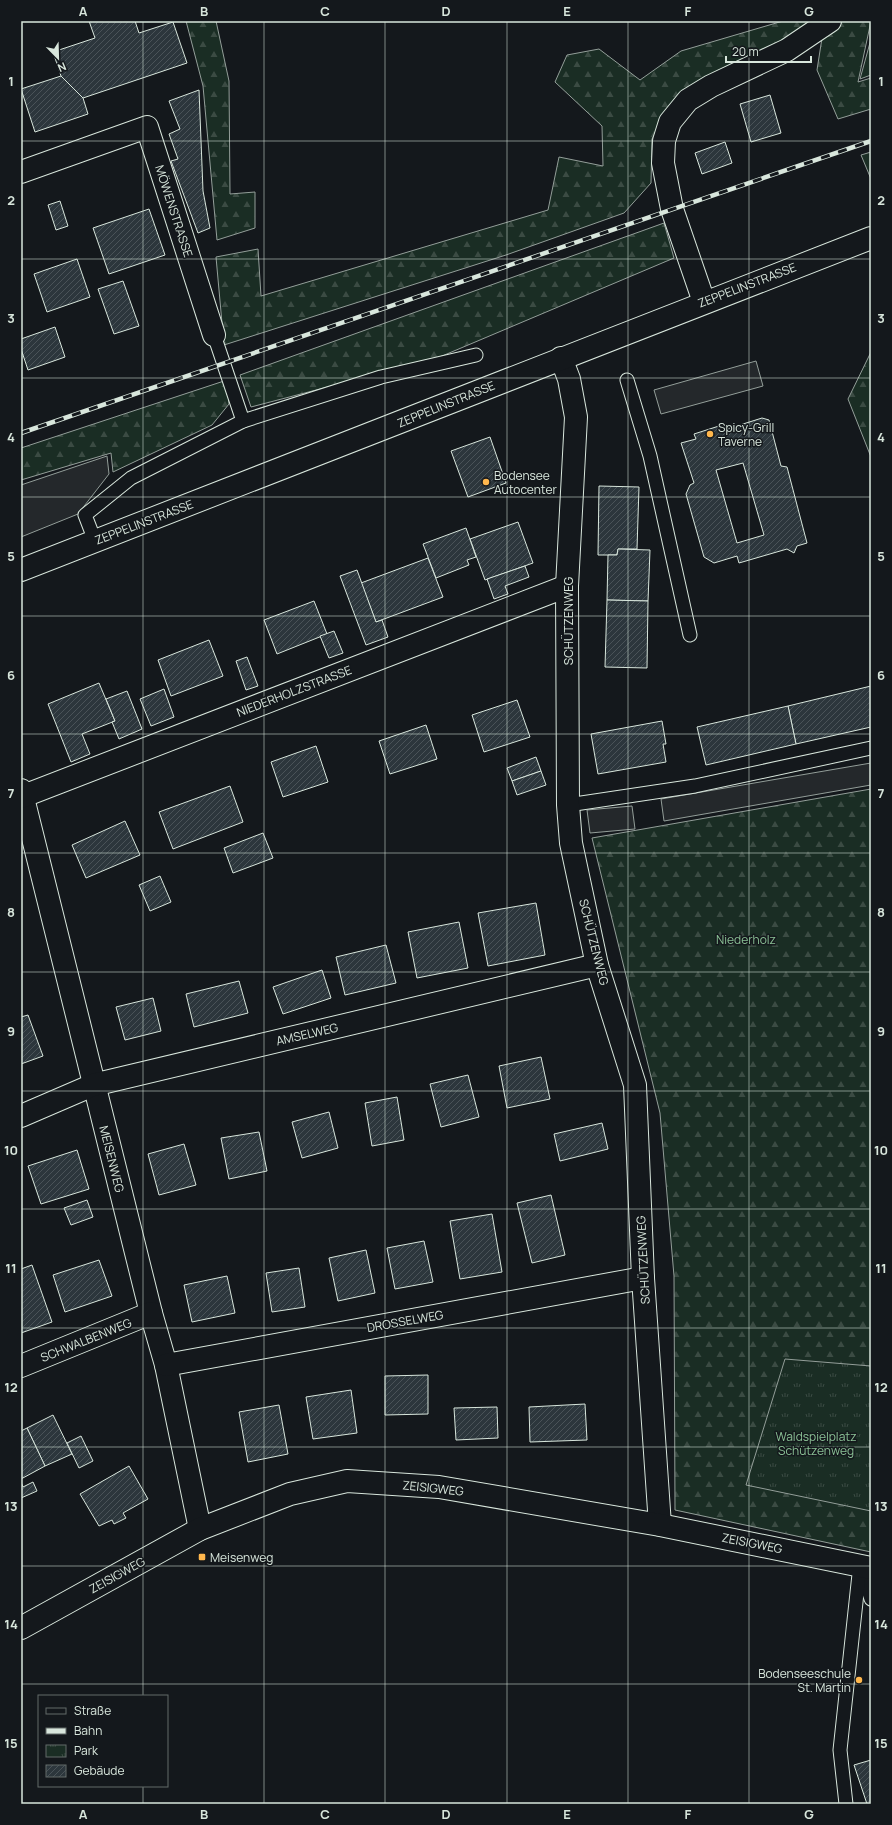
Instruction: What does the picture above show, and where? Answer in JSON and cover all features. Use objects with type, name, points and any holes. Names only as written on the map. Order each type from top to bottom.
[{"type":"street","points":[[704,302],[672,209],[663,163],[664,141],[670,122],[688,100],[711,86],[787,50],[830,21]]},
{"type":"street","name":"MÖWENSTRASSE","points":[[21,172],[147,127],[214,334]]},
{"type":"street","name":"ZEPPELINSTRASSE","points":[[21,570],[871,238]]},
{"type":"street","name":"SCHÜTZENWEG","points":[[561,358],[569,379],[576,417],[567,586],[568,805],[571,843],[597,965],[635,1085],[643,1278],[660,1525]]},
{"type":"street","name":"NIEDERHOLZSTRASSE","points":[[22,794],[567,586]]},
{"type":"street","name":"MEISENWEG","points":[[22,794],[93,1085],[151,1314],[166,1365],[200,1528]]},
{"type":"street","name":"AMSELWEG","points":[[21,1116],[93,1085],[597,965]]},
{"type":"street","name":"DROSSELWEG","points":[[166,1365],[643,1278]]},
{"type":"street","name":"SCHWALBENWEG","points":[[21,1366],[151,1314]]},
{"type":"street","name":"ZEISIGWEG","points":[[21,1628],[200,1528],[290,1494],[347,1481],[440,1487],[660,1525],[866,1567]]},
{"type":"lane","name":"MÖWENSTRASSE","points":[[214,334],[244,421]]},
{"type":"lane","points":[[95,541],[85,515],[131,478],[244,421],[381,377],[476,355]]},
{"type":"lane","points":[[627,380],[650,456],[690,635]]},
{"type":"lane","points":[[568,805],[695,786],[871,748]]},
{"type":"lane","points":[[866,1567],[871,1599]]},
{"type":"lane","points":[[846,1804],[840,1750],[866,1567]]},
{"type":"green space","points":[[186,21],[216,21],[229,81],[230,194],[255,192],[255,228],[217,240],[203,86]]},
{"type":"green space","points":[[783,21],[817,21],[814,24],[677,96],[652,139],[651,183],[624,213],[506,255],[224,345],[216,257],[258,249],[261,296],[548,210],[559,157],[603,166],[602,126],[555,82],[567,55],[599,49],[640,80],[681,51]]},
{"type":"green space","points":[[837,21],[871,21],[858,82],[871,78],[871,109],[838,119],[817,70],[822,38]]},
{"type":"green space","points":[[871,39],[871,75],[860,79]]},
{"type":"green space","points":[[871,152],[871,179],[861,155]]},
{"type":"green space","points":[[664,223],[674,258],[435,359],[251,407],[240,375]]},
{"type":"green space","points":[[871,352],[871,457],[848,399]]},
{"type":"green space","points":[[227,380],[229,404],[212,425],[113,472],[111,453],[21,480],[21,448]]},
{"type":"green space","name":"Niederholz","points":[[871,789],[871,1552],[675,1510],[674,1276],[660,1113],[592,838]]},
{"type":"green space","name":"Waldspielplatz Schützenweg","points":[[785,1359],[871,1366],[871,1511],[746,1485]]},
{"type":"shaded area","points":[[756,361],[763,386],[661,414],[654,390]]},
{"type":"shaded area","points":[[107,456],[109,474],[78,514],[21,537],[21,485]]},
{"type":"shaded area","points":[[871,763],[871,785],[664,821],[661,799]]},
{"type":"shaded area","points":[[632,806],[635,829],[590,833],[587,810]]},
{"type":"building","points":[[89,21],[135,21],[139,33],[173,22],[187,63],[83,98],[61,76],[53,52],[95,38]]},
{"type":"building","points":[[61,76],[83,98],[88,114],[35,132],[21,89]]},
{"type":"building","points":[[199,90],[203,191],[210,228],[198,233],[171,161],[178,159],[169,134],[180,129],[169,101]]},
{"type":"building","points":[[770,95],[781,133],[751,142],[740,104]]},
{"type":"building","points":[[725,142],[732,163],[702,174],[695,153]]},
{"type":"building","points":[[60,201],[68,226],[56,230],[48,205]]},
{"type":"building","points":[[149,209],[165,255],[109,274],[93,228]]},
{"type":"building","points":[[77,259],[90,297],[47,312],[34,274]]},
{"type":"building","points":[[123,281],[139,326],[114,334],[98,289]]},
{"type":"building","points":[[55,327],[65,357],[28,370],[21,349],[21,339]]},
{"type":"building","points":[[762,418],[769,420],[781,466],[787,467],[807,543],[797,546],[794,553],[787,549],[739,563],[737,556],[714,563],[704,557],[686,494],[690,485],[694,483],[681,443],[696,439],[694,434],[719,426],[721,431]],"holes":[[[743,463],[764,535],[737,543],[716,470]]]},
{"type":"building","points":[[490,437],[506,483],[468,497],[451,451]]},
{"type":"building","points":[[599,486],[639,487],[637,549],[618,549],[617,555],[598,555]]},
{"type":"building","points":[[518,522],[533,563],[485,580],[470,539]]},
{"type":"building","points":[[466,528],[476,557],[467,560],[469,565],[436,578],[423,544]]},
{"type":"building","points":[[618,549],[650,550],[648,601],[607,600],[608,555],[617,555]]},
{"type":"building","points":[[428,558],[443,597],[376,622],[361,583]]},
{"type":"building","points":[[525,566],[529,577],[505,586],[508,594],[494,599],[487,579]]},
{"type":"building","points":[[357,570],[376,622],[382,620],[388,637],[366,645],[340,576]]},
{"type":"building","points":[[607,600],[648,601],[647,668],[605,667]]},
{"type":"building","points":[[314,601],[327,634],[277,654],[264,620]]},
{"type":"building","points":[[334,631],[343,653],[329,658],[320,636]]},
{"type":"building","points":[[209,640],[223,676],[171,696],[158,660]]},
{"type":"building","points":[[247,657],[258,686],[246,690],[236,661]]},
{"type":"building","points":[[99,683],[115,721],[82,734],[90,754],[71,762],[48,704]]},
{"type":"building","points":[[871,686],[871,727],[796,744],[788,706]]},
{"type":"building","points":[[164,689],[174,717],[151,726],[140,699]]},
{"type":"building","points":[[127,691],[142,729],[119,739],[112,722],[115,721],[106,699]]},
{"type":"building","points":[[517,700],[530,737],[484,752],[472,715]]},
{"type":"building","points":[[788,706],[796,744],[706,765],[697,727]]},
{"type":"building","points":[[662,721],[666,744],[663,744],[666,762],[598,774],[591,734]]},
{"type":"building","points":[[426,725],[437,759],[390,774],[379,741]]},
{"type":"building","points":[[316,746],[328,782],[283,797],[271,762]]},
{"type":"building","points":[[536,757],[541,771],[512,781],[507,768]]},
{"type":"building","points":[[541,771],[546,785],[517,795],[512,781]]},
{"type":"building","points":[[230,786],[243,822],[173,849],[159,812]]},
{"type":"building","points":[[125,821],[140,855],[86,878],[72,845]]},
{"type":"building","points":[[263,833],[273,858],[233,873],[224,848]]},
{"type":"building","points":[[160,876],[171,902],[150,911],[139,885]]},
{"type":"building","points":[[536,903],[545,955],[488,966],[478,913]]},
{"type":"building","points":[[459,922],[468,968],[417,978],[408,932]]},
{"type":"building","points":[[386,945],[396,983],[345,995],[336,957]]},
{"type":"building","points":[[322,970],[331,998],[283,1014],[273,987]]},
{"type":"building","points":[[239,981],[248,1013],[194,1027],[186,994]]},
{"type":"building","points":[[153,998],[161,1031],[125,1040],[116,1007]]},
{"type":"building","points":[[28,1015],[43,1056],[21,1064],[21,1017]]},
{"type":"building","points":[[541,1057],[550,1099],[507,1108],[499,1066]]},
{"type":"building","points":[[468,1075],[479,1117],[441,1127],[430,1084]]},
{"type":"building","points":[[397,1097],[404,1140],[372,1146],[365,1103]]},
{"type":"building","points":[[329,1112],[338,1148],[302,1158],[292,1122]]},
{"type":"building","points":[[602,1123],[608,1149],[560,1161],[554,1134]]},
{"type":"building","points":[[259,1132],[267,1171],[229,1179],[221,1138]]},
{"type":"building","points":[[184,1144],[196,1185],[159,1195],[148,1154]]},
{"type":"building","points":[[77,1150],[89,1189],[41,1204],[28,1166]]},
{"type":"building","points":[[551,1195],[565,1255],[532,1263],[517,1203]]},
{"type":"building","points":[[87,1200],[93,1217],[71,1225],[64,1208]]},
{"type":"building","points":[[492,1214],[502,1272],[460,1279],[450,1221]]},
{"type":"building","points":[[424,1241],[433,1282],[395,1289],[387,1248]]},
{"type":"building","points":[[366,1250],[375,1293],[338,1301],[329,1258]]},
{"type":"building","points":[[99,1260],[112,1296],[65,1312],[53,1275]]},
{"type":"building","points":[[32,1265],[52,1322],[21,1333],[21,1269]]},
{"type":"building","points":[[299,1268],[305,1307],[272,1312],[266,1273]]},
{"type":"building","points":[[227,1276],[235,1313],[192,1322],[184,1285]]},
{"type":"building","points":[[428,1375],[428,1414],[385,1415],[385,1376]]},
{"type":"building","points":[[351,1390],[357,1433],[313,1439],[306,1397]]},
{"type":"building","points":[[585,1404],[587,1440],[530,1442],[529,1407]]},
{"type":"building","points":[[279,1405],[288,1454],[248,1462],[239,1412]]},
{"type":"building","points":[[497,1407],[498,1438],[456,1440],[454,1408]]},
{"type":"building","points":[[53,1415],[72,1454],[45,1466],[27,1428]]},
{"type":"building","points":[[27,1428],[45,1466],[21,1479],[21,1431]]},
{"type":"building","points":[[81,1436],[93,1461],[79,1468],[67,1443]]},
{"type":"building","points":[[129,1466],[148,1499],[123,1513],[126,1518],[114,1524],[112,1520],[99,1526],[80,1494]]},
{"type":"building","points":[[21,1482],[23,1487],[33,1482],[37,1491],[21,1498]]},
{"type":"building","points":[[871,1760],[871,1804],[867,1804],[854,1765]]},
{"type":"railway","points":[[21,433],[871,141]]},
{"type":"place","name":"Spicy-Grill Taverne","points":[[710,434]]},
{"type":"place","name":"Bodensee Autocenter","points":[[486,482]]},
{"type":"place","name":"Meisenweg","points":[[202,1557]]},
{"type":"place","name":"Bodenseeschule St. Martin","points":[[859,1680]]}]
